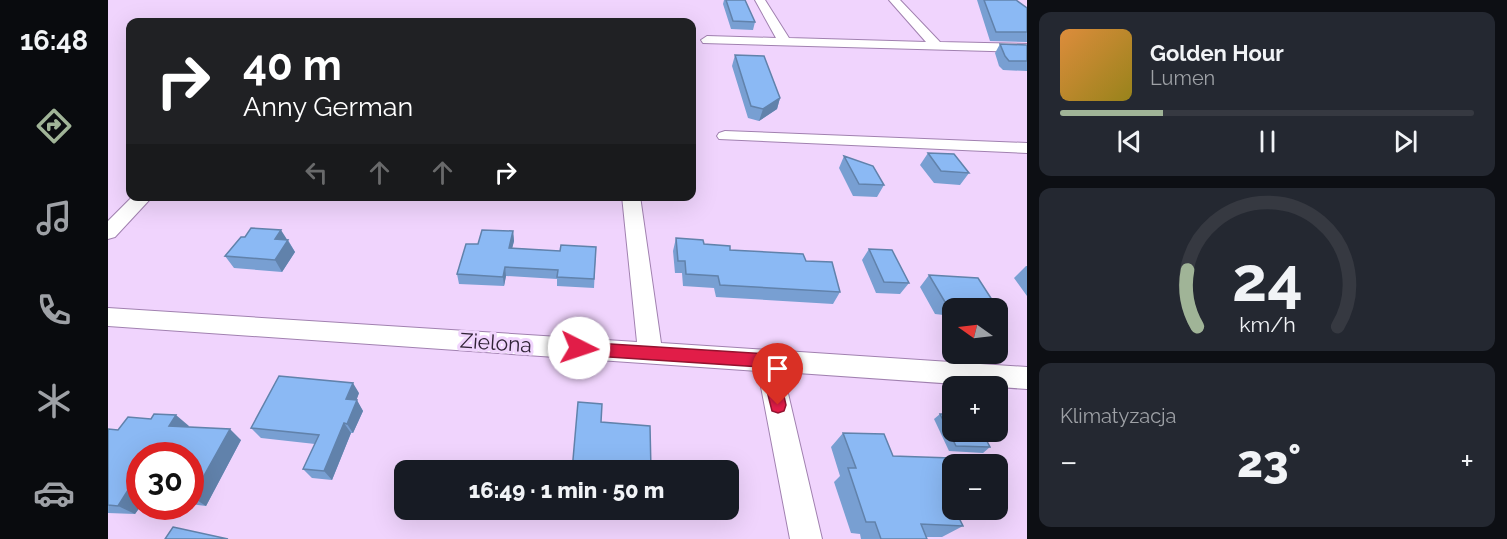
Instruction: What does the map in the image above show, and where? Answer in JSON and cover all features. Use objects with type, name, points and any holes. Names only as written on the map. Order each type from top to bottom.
[{"type":"street","points":[[760,0],[784,41]]},
{"type":"street","points":[[894,0],[935,44]]},
{"type":"street","points":[[706,40],[1027,48]]},
{"type":"street","points":[[725,136],[1027,148]]},
{"type":"street","points":[[108,232],[139,201]]},
{"type":"street","points":[[632,201],[650,353]]},
{"type":"street","name":"Zielona","points":[[108,317],[1027,378]]},
{"type":"street","points":[[768,361],[806,539]]},
{"type":"building","points":[[726,0],[745,0],[755,22],[733,21]]},
{"type":"building","points":[[984,0],[1016,0],[1027,8],[1027,32],[996,32]]},
{"type":"building","points":[[1000,44],[1027,45],[1027,61],[1009,61]]},
{"type":"building","points":[[735,55],[764,56],[780,98],[763,109],[751,106]]},
{"type":"building","points":[[928,153],[954,154],[969,173],[941,171]]},
{"type":"building","points":[[844,156],[873,166],[884,185],[859,184]]},
{"type":"building","points":[[251,228],[281,230],[275,239],[288,240],[275,260],[225,256]]},
{"type":"building","points":[[482,230],[513,231],[509,248],[560,251],[561,245],[596,247],[594,279],[557,277],[558,270],[505,267],[503,277],[457,274],[466,244],[478,244]]},
{"type":"building","points":[[676,238],[703,240],[704,244],[730,246],[730,250],[803,254],[806,261],[832,262],[840,292],[720,285],[718,276],[686,274],[685,261],[678,261]]},
{"type":"building","points":[[869,249],[892,250],[909,283],[884,282]]},
{"type":"building","points":[[929,275],[978,278],[991,298],[943,298]]},
{"type":"building","points":[[279,376],[353,383],[346,399],[357,400],[347,424],[344,423],[324,471],[303,469],[319,435],[251,428]]},
{"type":"building","points":[[578,402],[602,404],[601,422],[650,426],[651,460],[573,460]]},
{"type":"building","points":[[154,414],[176,415],[169,426],[230,429],[204,476],[204,442],[126,442],[126,493],[118,506],[108,505],[108,429],[118,430],[128,417],[151,419]]},
{"type":"building","points":[[843,433],[884,434],[893,456],[942,458],[942,520],[960,520],[963,526],[921,524],[927,539],[881,539],[875,522],[866,522],[848,468],[856,468]]},
{"type":"building","points":[[954,442],[987,442],[990,447],[956,446]]},
{"type":"building","points":[[173,527],[228,539],[165,539]]},
{"type":"route","points":[[579,348],[768,361],[778,405]]}]
